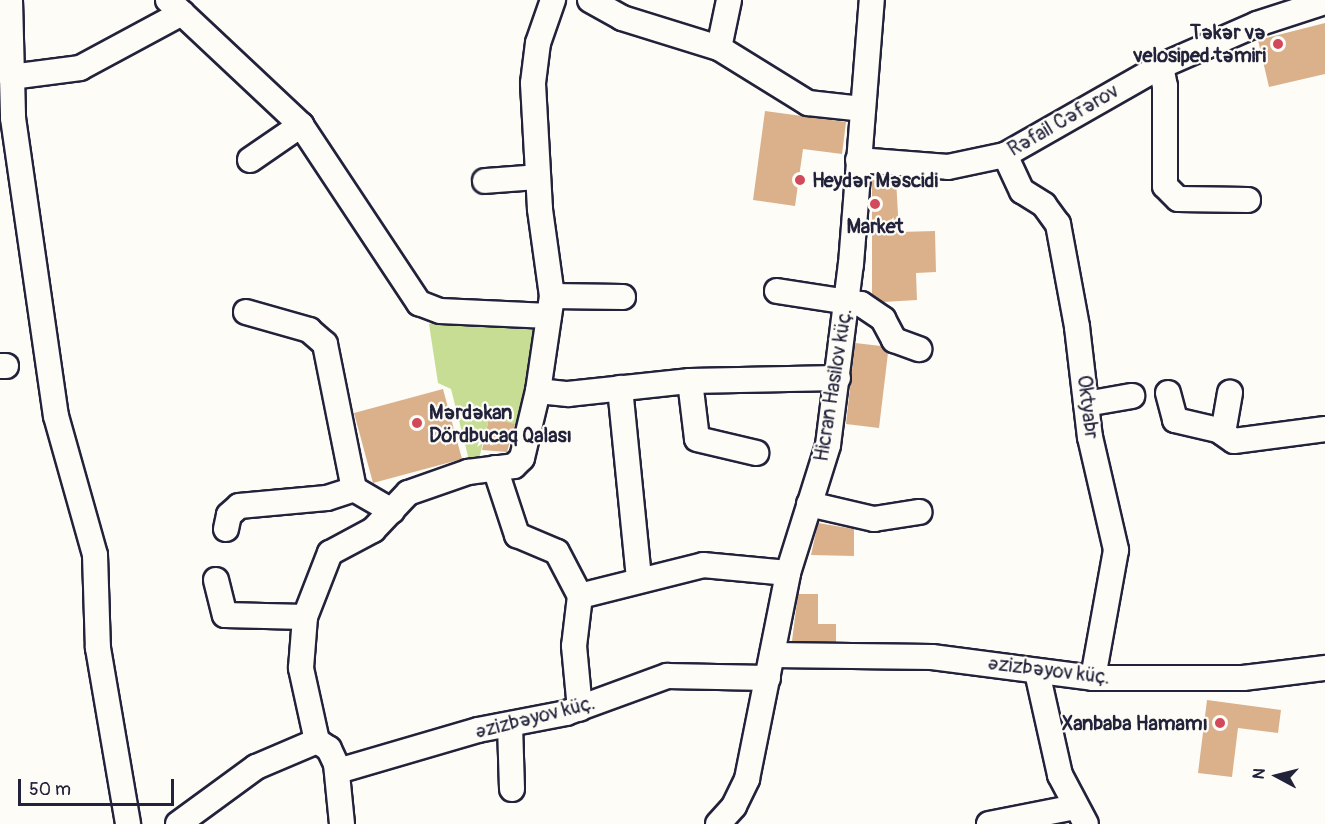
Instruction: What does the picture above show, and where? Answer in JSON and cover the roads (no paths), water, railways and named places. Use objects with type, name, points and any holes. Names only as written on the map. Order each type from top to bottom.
[{"type":"street","points":[[10,0],[11,77],[56,416],[95,555],[98,648],[128,824]]},
{"type":"street","points":[[316,741],[301,668],[305,617],[330,553],[373,530],[418,486],[495,468],[514,466],[522,458],[538,391],[550,306],[538,177],[534,64],[553,0]]},
{"type":"street","points":[[590,0],[622,18],[719,48],[808,103],[862,109]]},
{"type":"street","points":[[719,48],[729,0]]},
{"type":"street","name":"Hicran Hasilov küç.","points":[[718,824],[734,806],[747,779],[788,573],[828,445],[847,299],[872,0]]},
{"type":"street","name":"Rəfail Cəfərov","points":[[858,160],[948,167],[1005,155],[1161,66],[1265,21],[1325,3]]},
{"type":"street","points":[[11,77],[80,68],[175,6],[301,125],[419,303],[440,311],[550,306],[623,297]]},
{"type":"street","points":[[1161,66],[1165,86],[1165,186],[1178,199],[1248,200]]},
{"type":"street","points":[[249,160],[301,125]]},
{"type":"street","name":"Oktyabr","points":[[1005,155],[1022,191],[1044,205],[1058,224],[1086,404],[1116,550],[1093,678]]},
{"type":"street","points":[[484,182],[538,177]]},
{"type":"street","points":[[777,291],[847,299],[883,319],[894,340],[920,349]]},
{"type":"street","points":[[246,312],[309,330],[326,344],[354,489]]},
{"type":"street","points":[[538,391],[568,394],[690,381],[838,378]]},
{"type":"street","points":[[690,381],[697,440],[756,453]]},
{"type":"street","points":[[620,388],[639,578]]},
{"type":"street","points":[[1168,393],[1175,420],[1223,433],[1241,442],[1325,429]]},
{"type":"street","points":[[1223,433],[1230,393]]},
{"type":"street","points":[[1086,404],[1132,396]]},
{"type":"street","points":[[495,468],[517,535],[557,552],[580,596],[574,653],[580,709]]},
{"type":"street","points":[[226,529],[229,515],[239,506],[327,498],[354,489],[392,511]]},
{"type":"street","points":[[809,504],[873,519],[919,512]]},
{"type":"street","points":[[580,596],[639,578],[704,566],[788,573]]},
{"type":"street","points":[[216,580],[225,615],[305,617]]},
{"type":"street","name":"Əzizbəyov küç.","points":[[338,771],[510,725],[580,709],[667,675],[932,657],[1093,678],[1243,678],[1325,668]]},
{"type":"street","points":[[989,824],[1080,815],[1047,731],[1037,672]]},
{"type":"street","points":[[510,725],[512,789]]},
{"type":"street","points":[[316,741],[329,748],[338,771],[342,824]]},
{"type":"street","points":[[177,824],[256,767],[316,741]]},
{"type":"place","name":"Təkər və velosiped təmiri","points":[[1278,44]]},
{"type":"place","name":"Heydər Məscidi","points":[[800,180]]},
{"type":"place","name":"Market","points":[[875,204]]},
{"type":"place","name":"Mərdəkan Dördbucaq Qalası","points":[[417,423]]},
{"type":"place","name":"Xanbaba Hamamı","points":[[1220,723]]}]
